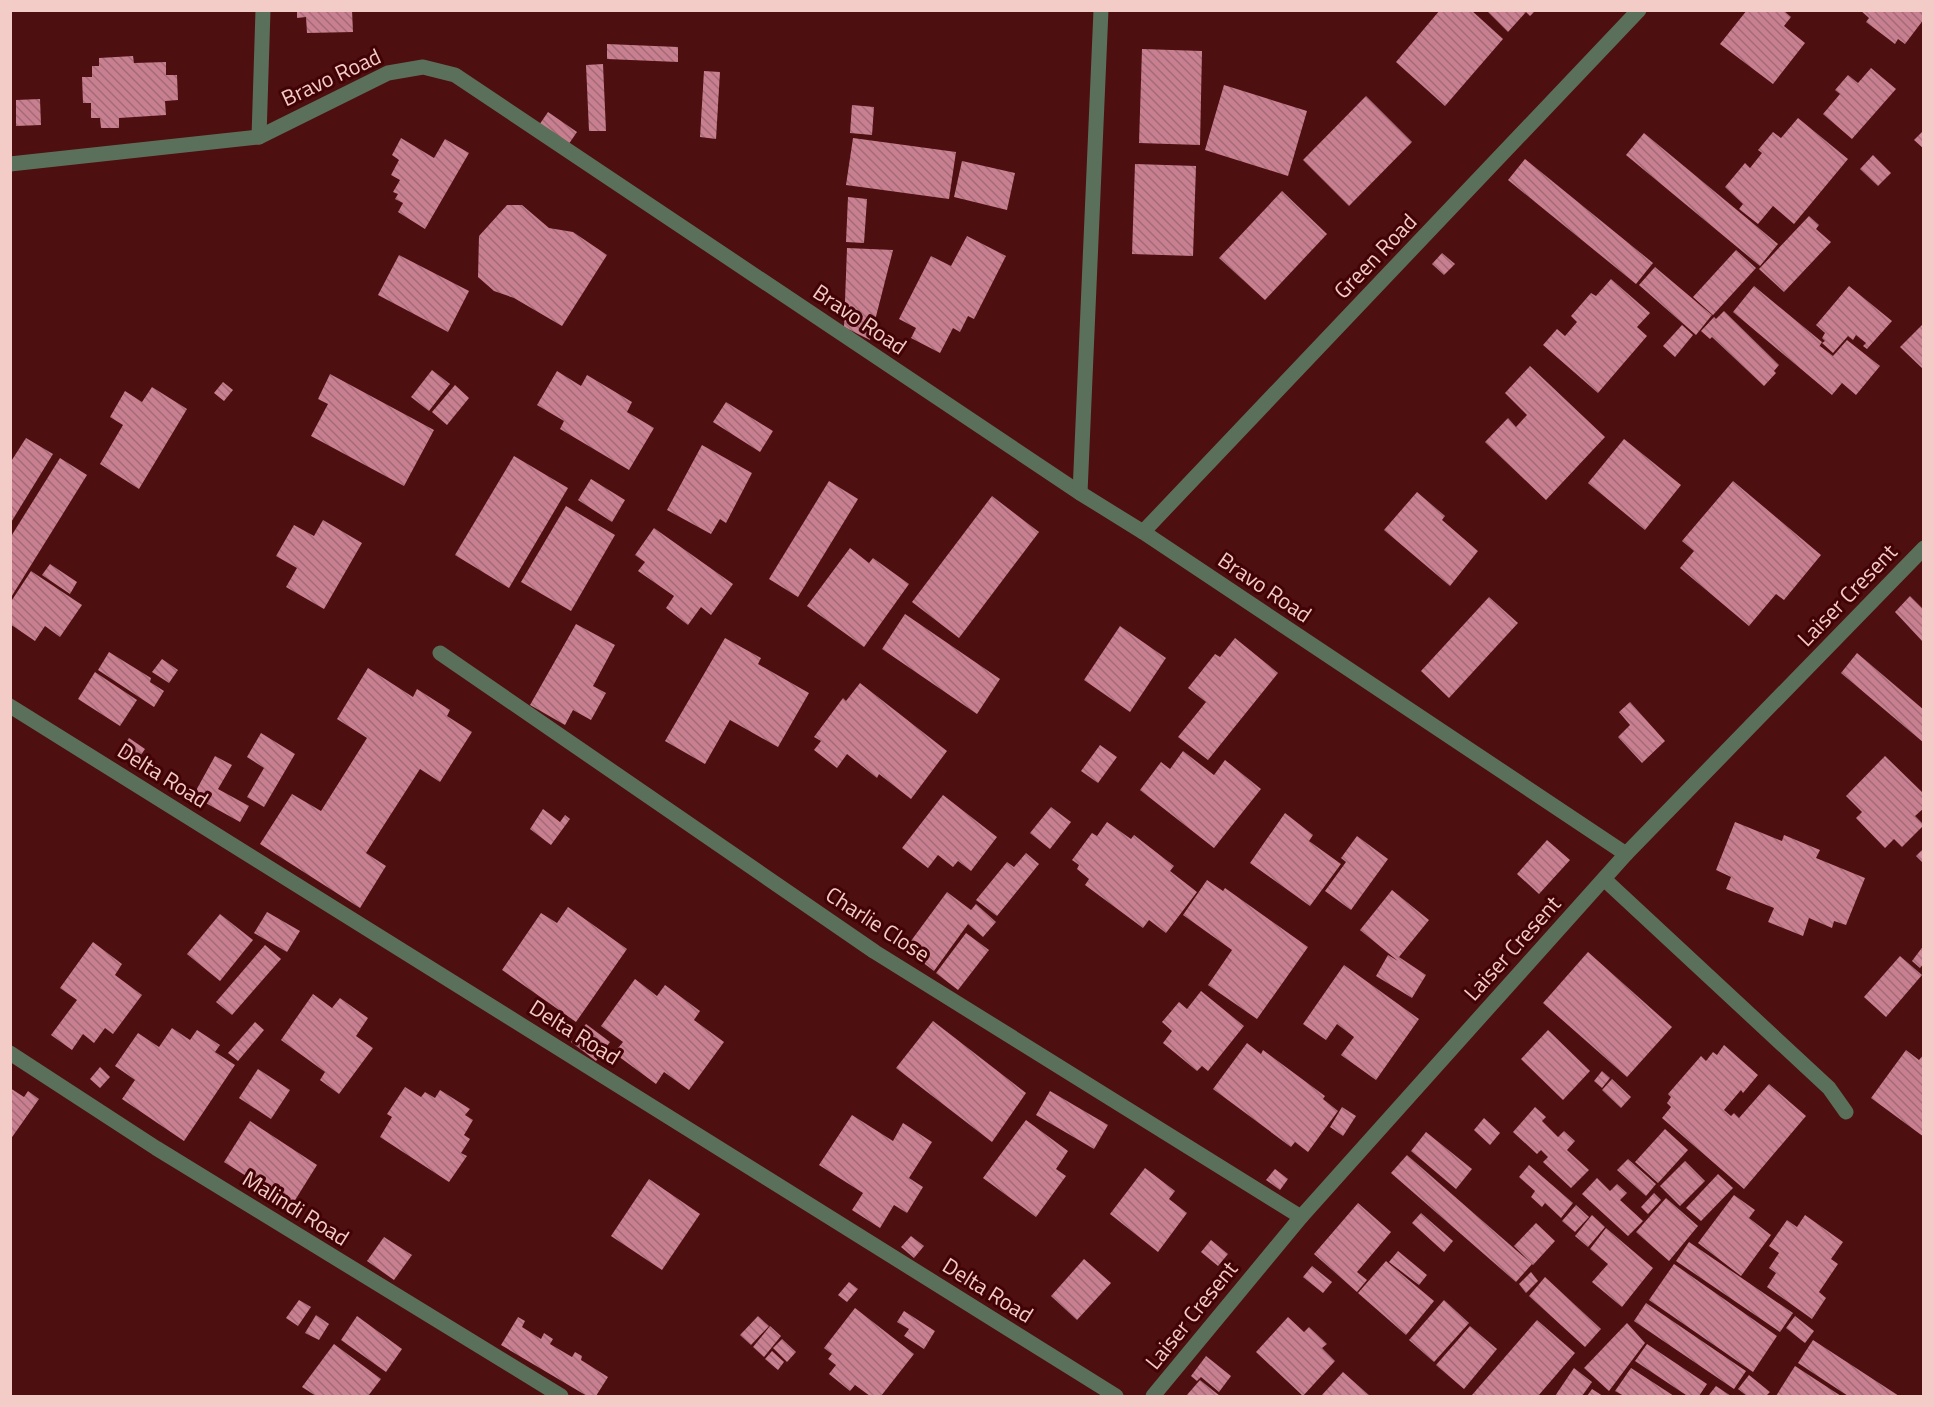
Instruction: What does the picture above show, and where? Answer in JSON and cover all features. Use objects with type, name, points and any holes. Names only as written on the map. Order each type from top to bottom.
[{"type":"street","points":[[259,136],[263,10]]},
{"type":"street","points":[[1080,493],[1101,10]]},
{"type":"street","name":"Green Road","points":[[1143,532],[1639,10]]},
{"type":"street","name":"Bravo Road","points":[[10,164],[259,136],[388,73],[423,67],[455,75],[1080,493],[1143,532],[1626,854]]},
{"type":"street","name":"Laiser Cresent","points":[[1153,1396],[1301,1216],[1626,854],[1923,548]]},
{"type":"street","name":"Charlie Close","points":[[440,653],[875,952],[1301,1216]]},
{"type":"street","name":"Delta Road","points":[[10,706],[1116,1396]]},
{"type":"street","points":[[1604,879],[1829,1088],[1846,1112]]},
{"type":"street","name":"Malindi Road","points":[[10,1053],[156,1148],[561,1396]]},
{"type":"building","points":[[297,10],[352,10],[353,32],[307,33],[306,17],[297,18]]},
{"type":"building","points":[[1440,10],[1471,10],[1503,39],[1445,106],[1396,62]]},
{"type":"building","points":[[1486,10],[1536,10],[1530,16],[1526,12],[1508,32]]},
{"type":"building","points":[[1747,10],[1783,10],[1791,17],[1784,26],[1805,43],[1773,84],[1720,44]]},
{"type":"building","points":[[1860,10],[1924,10],[1924,19],[1905,44],[1898,39],[1895,44],[1866,22],[1869,18]]},
{"type":"building","points":[[607,44],[678,47],[678,62],[607,59]]},
{"type":"building","points":[[1142,49],[1202,51],[1200,145],[1139,143]]},
{"type":"building","points":[[133,56],[134,63],[166,62],[166,75],[177,75],[178,100],[165,101],[166,115],[119,118],[119,128],[101,128],[100,118],[91,118],[91,103],[83,103],[82,77],[92,77],[92,66],[99,66],[99,58]]},
{"type":"building","points":[[603,64],[606,131],[589,131],[586,65]]},
{"type":"building","points":[[1871,68],[1896,89],[1852,139],[1823,114],[1840,94],[1835,90],[1848,75],[1858,83]]},
{"type":"building","points":[[704,71],[720,72],[716,139],[700,137]]},
{"type":"building","points":[[1224,85],[1307,111],[1288,176],[1205,150]]},
{"type":"building","points":[[1366,96],[1412,142],[1349,206],[1303,160]]},
{"type":"building","points":[[40,99],[41,125],[16,126],[16,100]]},
{"type":"building","points":[[852,105],[874,107],[872,135],[850,133]]},
{"type":"building","points":[[548,112],[577,132],[566,148],[537,128]]},
{"type":"building","points":[[1798,118],[1848,159],[1794,224],[1773,206],[1758,224],[1739,209],[1743,204],[1725,187],[1745,163],[1750,168],[1762,153],[1758,150],[1773,132],[1781,138]]},
{"type":"building","points":[[1924,130],[1924,149],[1914,140]]},
{"type":"building","points":[[1644,133],[1778,244],[1760,266],[1626,155]]},
{"type":"building","points":[[401,138],[434,158],[445,139],[469,153],[425,229],[398,212],[403,203],[395,199],[398,194],[393,192],[400,180],[391,175],[399,160],[392,155]]},
{"type":"building","points":[[853,138],[956,152],[949,199],[846,185]]},
{"type":"building","points":[[1873,155],[1891,173],[1878,186],[1860,169]]},
{"type":"building","points":[[1525,159],[1653,263],[1636,284],[1508,180]]},
{"type":"building","points":[[962,161],[1015,173],[1007,210],[954,197]]},
{"type":"building","points":[[1135,164],[1196,166],[1193,256],[1132,254]]},
{"type":"building","points":[[1282,191],[1327,234],[1265,300],[1219,258]]},
{"type":"building","points":[[848,197],[867,199],[864,243],[846,242]]},
{"type":"building","points":[[507,205],[522,205],[549,228],[573,232],[607,255],[562,326],[514,298],[494,291],[478,277],[479,236]]},
{"type":"building","points":[[1809,216],[1819,225],[1816,229],[1831,242],[1784,292],[1759,269]]},
{"type":"building","points":[[967,236],[1006,256],[974,319],[968,316],[960,332],[953,328],[940,353],[911,338],[916,328],[899,319],[931,256],[951,266]]},
{"type":"building","points":[[847,248],[893,250],[870,340],[844,327]]},
{"type":"building","points":[[1736,250],[1756,268],[1713,315],[1693,297]]},
{"type":"building","points":[[1442,253],[1455,264],[1444,275],[1432,264]]},
{"type":"building","points":[[399,255],[469,291],[448,332],[378,295]]},
{"type":"building","points":[[1655,267],[1712,315],[1696,335],[1639,285]]},
{"type":"building","points":[[1611,279],[1650,313],[1637,327],[1647,336],[1598,393],[1543,345],[1557,329],[1565,336],[1577,322],[1571,316],[1591,293],[1596,296]]},
{"type":"building","points":[[1754,286],[1822,342],[1819,347],[1833,356],[1847,340],[1880,366],[1856,395],[1842,383],[1832,395],[1733,312]]},
{"type":"building","points":[[1849,286],[1892,321],[1867,349],[1863,346],[1866,343],[1856,335],[1853,340],[1848,336],[1833,353],[1822,343],[1825,341],[1822,338],[1825,333],[1816,325]]},
{"type":"building","points":[[1724,311],[1779,365],[1774,371],[1776,373],[1764,386],[1712,337],[1710,339],[1701,331],[1714,317],[1716,319]]},
{"type":"building","points":[[1924,323],[1924,370],[1900,347]]},
{"type":"building","points":[[1682,325],[1693,335],[1675,357],[1663,346]]},
{"type":"building","points":[[1530,366],[1605,437],[1546,500],[1485,442],[1508,418],[1516,427],[1527,415],[1505,393]]},
{"type":"building","points":[[432,370],[450,384],[429,411],[411,397]]},
{"type":"building","points":[[557,371],[581,386],[587,375],[632,402],[627,412],[654,428],[629,470],[560,429],[564,421],[537,405]]},
{"type":"building","points":[[330,374],[434,430],[404,486],[311,436],[328,404],[318,399]]},
{"type":"building","points":[[223,382],[233,390],[224,401],[214,393]]},
{"type":"building","points":[[455,385],[469,398],[447,425],[432,412]]},
{"type":"building","points":[[152,387],[187,409],[139,489],[100,464],[123,425],[110,417],[125,391],[142,402]]},
{"type":"building","points":[[726,402],[773,431],[760,452],[713,422]]},
{"type":"building","points":[[26,438],[53,454],[10,524],[10,463]]},
{"type":"building","points":[[1624,439],[1681,485],[1645,530],[1588,483]]},
{"type":"building","points":[[702,445],[752,473],[726,523],[720,519],[711,534],[667,510]]},
{"type":"building","points":[[514,456],[568,488],[509,588],[455,555]]},
{"type":"building","points":[[60,458],[87,475],[10,599],[10,538]]},
{"type":"building","points":[[591,479],[625,500],[612,522],[578,500]]},
{"type":"building","points":[[829,481],[858,499],[798,597],[769,579]]},
{"type":"building","points":[[1733,481],[1821,555],[1784,600],[1776,594],[1749,626],[1680,568],[1694,551],[1682,541]]},
{"type":"building","points":[[1417,492],[1445,516],[1442,520],[1478,551],[1450,586],[1384,530]]},
{"type":"building","points":[[992,496],[1039,532],[959,638],[912,602]]},
{"type":"building","points":[[566,506],[615,535],[571,611],[521,582]]},
{"type":"building","points":[[323,520],[362,543],[324,609],[286,587],[297,568],[276,556],[294,525],[314,536]]},
{"type":"building","points":[[654,528],[733,584],[711,615],[701,607],[688,625],[666,608],[674,596],[638,571],[645,562],[635,555]]},
{"type":"building","points":[[850,548],[869,563],[873,558],[909,584],[864,647],[807,606]]},
{"type":"building","points":[[50,564],[77,582],[70,594],[42,575]]},
{"type":"building","points":[[31,571],[82,605],[60,637],[45,626],[35,641],[10,624],[12,617],[10,616],[10,603]]},
{"type":"building","points":[[1910,596],[1924,610],[1924,643],[1895,612]]},
{"type":"building","points":[[1489,597],[1518,623],[1449,698],[1421,671]]},
{"type":"building","points":[[905,614],[1000,679],[977,714],[882,649]]},
{"type":"building","points":[[576,624],[615,645],[593,686],[606,693],[591,720],[573,710],[565,725],[530,705]]},
{"type":"building","points":[[1120,626],[1166,658],[1130,712],[1084,680]]},
{"type":"building","points":[[725,638],[761,658],[758,664],[809,693],[778,747],[730,720],[705,764],[665,741]]},
{"type":"building","points":[[1235,638],[1278,673],[1208,760],[1178,737],[1206,702],[1188,688],[1215,654],[1220,657]]},
{"type":"building","points":[[109,652],[151,678],[150,682],[164,691],[154,707],[98,670]]},
{"type":"building","points":[[1857,653],[1924,710],[1924,743],[1841,673]]},
{"type":"building","points":[[162,659],[178,670],[169,683],[152,672]]},
{"type":"building","points":[[368,668],[413,697],[417,689],[450,710],[447,716],[472,732],[440,782],[420,769],[366,853],[386,866],[360,908],[260,844],[292,794],[321,811],[367,738],[337,719]]},
{"type":"building","points":[[95,672],[137,700],[120,726],[78,699]]},
{"type":"building","points":[[860,683],[947,751],[911,799],[879,774],[877,778],[847,754],[837,768],[814,750],[821,741],[814,737],[843,698],[846,701]]},
{"type":"building","points":[[1630,702],[1665,741],[1642,763],[1618,737],[1630,725],[1619,712]]},
{"type":"building","points":[[261,733],[295,754],[264,807],[247,797],[264,768],[247,757]]},
{"type":"building","points":[[129,738],[145,749],[136,762],[120,751]]},
{"type":"building","points":[[1100,745],[1117,757],[1098,783],[1081,771]]},
{"type":"building","points":[[1183,751],[1214,775],[1225,760],[1261,789],[1214,848],[1140,790],[1161,762],[1170,769]]},
{"type":"building","points":[[215,756],[232,765],[218,789],[249,806],[240,822],[193,796]]},
{"type":"building","points":[[1885,756],[1924,794],[1924,808],[1915,816],[1924,825],[1902,847],[1894,839],[1885,848],[1856,818],[1862,812],[1846,796]]},
{"type":"building","points":[[943,795],[997,837],[971,871],[958,861],[953,867],[938,855],[928,868],[902,848]]},
{"type":"building","points":[[1051,807],[1071,822],[1050,849],[1030,833]]},
{"type":"building","points":[[543,809],[560,822],[565,815],[570,819],[551,845],[530,829]]},
{"type":"building","points":[[1285,813],[1313,835],[1309,841],[1341,864],[1310,906],[1250,863]]},
{"type":"building","points":[[1107,822],[1131,839],[1134,835],[1174,866],[1170,871],[1197,892],[1166,933],[1149,920],[1143,928],[1085,885],[1089,879],[1077,869],[1079,865],[1072,860],[1092,833],[1097,836]]},
{"type":"building","points":[[1735,822],[1782,841],[1784,835],[1820,850],[1816,858],[1865,878],[1846,925],[1834,921],[1832,928],[1809,918],[1803,936],[1768,922],[1774,908],[1726,889],[1731,877],[1716,870]]},
{"type":"building","points":[[1357,836],[1388,859],[1351,910],[1325,891],[1346,862],[1341,858]]},
{"type":"building","points":[[1547,840],[1570,860],[1539,894],[1517,874]]},
{"type":"building","points":[[1924,848],[1924,864],[1916,856]]},
{"type":"building","points":[[1026,853],[1039,864],[997,916],[976,900],[1007,862],[1014,867]]},
{"type":"building","points":[[1207,880],[1223,891],[1225,888],[1308,947],[1257,1019],[1208,985],[1232,950],[1183,915]]},
{"type":"building","points":[[1392,890],[1429,920],[1399,957],[1426,975],[1412,998],[1376,976],[1388,955],[1398,961],[1360,930]]},
{"type":"building","points":[[947,892],[971,910],[976,904],[996,922],[983,937],[968,924],[934,971],[905,949]]},
{"type":"building","points":[[568,907],[627,949],[576,1022],[502,970],[541,913],[557,923]]},
{"type":"building","points":[[267,912],[300,931],[287,952],[254,933]]},
{"type":"building","points":[[220,914],[253,940],[220,981],[187,954]]},
{"type":"building","points":[[966,933],[989,950],[958,990],[936,973]]},
{"type":"building","points":[[93,942],[122,964],[115,975],[142,995],[113,1034],[105,1028],[94,1043],[83,1034],[72,1050],[51,1035],[77,1000],[60,988]]},
{"type":"building","points":[[265,945],[281,959],[232,1015],[216,1002]]},
{"type":"building","points":[[1924,945],[1924,963],[1920,968],[1912,961]]},
{"type":"building","points":[[1588,952],[1672,1027],[1627,1077],[1543,1003]]},
{"type":"building","points":[[1900,956],[1922,975],[1886,1017],[1864,997]]},
{"type":"building","points":[[1344,965],[1419,1019],[1376,1080],[1341,1055],[1354,1037],[1337,1024],[1326,1040],[1303,1024]]},
{"type":"building","points":[[635,979],[657,996],[665,985],[700,1011],[694,1020],[724,1042],[689,1090],[664,1072],[656,1084],[614,1053],[623,1042],[601,1026]]},
{"type":"building","points":[[1201,991],[1244,1026],[1208,1071],[1202,1066],[1197,1071],[1163,1043],[1172,1031],[1162,1022],[1179,1002],[1187,1009]]},
{"type":"building","points":[[313,994],[332,1008],[340,998],[368,1018],[356,1036],[373,1048],[339,1094],[320,1080],[325,1072],[281,1040]]},
{"type":"building","points":[[933,1021],[1026,1093],[992,1142],[896,1068]]},
{"type":"building","points":[[255,1022],[264,1030],[238,1061],[228,1053]]},
{"type":"building","points":[[586,1024],[610,1042],[596,1061],[571,1042]]},
{"type":"building","points":[[172,1028],[190,1040],[197,1030],[220,1045],[215,1052],[235,1065],[184,1141],[122,1099],[135,1080],[115,1066],[138,1033],[159,1047]]},
{"type":"building","points":[[1548,1030],[1590,1071],[1563,1100],[1521,1059]]},
{"type":"building","points":[[1247,1043],[1261,1054],[1263,1050],[1325,1096],[1323,1099],[1338,1111],[1308,1152],[1295,1142],[1291,1147],[1213,1089]]},
{"type":"building","points":[[1724,1045],[1758,1075],[1724,1110],[1731,1116],[1734,1113],[1739,1118],[1769,1084],[1806,1116],[1744,1189],[1662,1118],[1671,1107],[1667,1103],[1671,1097],[1668,1094],[1701,1056],[1706,1061],[1713,1052],[1717,1055]]},
{"type":"building","points":[[1906,1050],[1919,1060],[1924,1054],[1924,1137],[1871,1098]]},
{"type":"building","points":[[100,1067],[110,1077],[100,1088],[90,1079]]},
{"type":"building","points":[[258,1069],[290,1090],[271,1119],[239,1098]]},
{"type":"building","points":[[1602,1071],[1610,1078],[1602,1088],[1594,1081]]},
{"type":"building","points":[[1612,1079],[1631,1097],[1621,1108],[1602,1090]]},
{"type":"building","points":[[405,1087],[421,1097],[425,1092],[435,1098],[440,1090],[470,1109],[465,1115],[473,1120],[464,1135],[470,1139],[461,1153],[467,1156],[449,1182],[380,1137],[392,1117],[387,1114]]},
{"type":"building","points":[[10,1088],[24,1097],[28,1091],[39,1099],[10,1140]]},
{"type":"building","points":[[1050,1091],[1108,1125],[1094,1149],[1036,1115]]},
{"type":"building","points":[[1342,1107],[1356,1116],[1343,1136],[1330,1127]]},
{"type":"building","points":[[1535,1107],[1546,1117],[1542,1121],[1558,1137],[1564,1131],[1575,1141],[1567,1150],[1589,1170],[1571,1188],[1543,1162],[1548,1157],[1541,1150],[1537,1154],[1513,1132]]},
{"type":"building","points":[[852,1115],[893,1141],[903,1123],[932,1142],[909,1178],[923,1187],[907,1213],[894,1205],[880,1228],[852,1210],[863,1193],[819,1165]]},
{"type":"building","points":[[1484,1118],[1500,1133],[1490,1145],[1474,1130]]},
{"type":"building","points":[[1026,1120],[1068,1151],[1056,1169],[1066,1176],[1036,1217],[983,1178]]},
{"type":"building","points":[[250,1121],[317,1165],[292,1205],[224,1162]]},
{"type":"building","points":[[1665,1129],[1688,1150],[1658,1183],[1635,1162]]},
{"type":"building","points":[[1426,1132],[1472,1169],[1456,1189],[1411,1151]]},
{"type":"building","points":[[1407,1155],[1532,1264],[1516,1282],[1391,1173]]},
{"type":"building","points":[[1628,1159],[1656,1184],[1646,1196],[1617,1170]]},
{"type":"building","points":[[1685,1161],[1705,1181],[1680,1206],[1660,1186]]},
{"type":"building","points":[[1529,1165],[1573,1203],[1561,1218],[1545,1203],[1542,1207],[1531,1197],[1535,1191],[1519,1177]]},
{"type":"building","points":[[1145,1168],[1175,1191],[1169,1199],[1187,1213],[1158,1252],[1110,1214]]},
{"type":"building","points":[[1275,1169],[1288,1179],[1280,1190],[1266,1180]]},
{"type":"building","points":[[1718,1174],[1733,1188],[1701,1221],[1686,1208]]},
{"type":"building","points":[[1597,1178],[1610,1191],[1617,1184],[1627,1193],[1620,1200],[1643,1221],[1628,1236],[1582,1194]]},
{"type":"building","points":[[649,1179],[700,1214],[662,1270],[611,1236]]},
{"type":"building","points":[[1654,1193],[1661,1200],[1648,1214],[1641,1207]]},
{"type":"building","points":[[1734,1195],[1755,1210],[1749,1218],[1771,1235],[1741,1276],[1698,1243]]},
{"type":"building","points":[[1666,1198],[1698,1226],[1669,1261],[1636,1232]]},
{"type":"building","points":[[1358,1203],[1391,1232],[1357,1272],[1367,1280],[1357,1292],[1314,1254]]},
{"type":"building","points":[[1576,1205],[1589,1217],[1575,1232],[1562,1221]]},
{"type":"building","points":[[1421,1213],[1453,1241],[1444,1252],[1412,1223]]},
{"type":"building","points":[[1592,1215],[1605,1227],[1588,1247],[1575,1236]]},
{"type":"building","points":[[1805,1215],[1843,1242],[1831,1259],[1838,1264],[1819,1292],[1826,1298],[1812,1319],[1767,1287],[1776,1273],[1769,1268],[1779,1253],[1769,1246],[1787,1220],[1797,1227]]},
{"type":"building","points":[[1536,1223],[1555,1241],[1533,1265],[1514,1246]]},
{"type":"building","points":[[1606,1228],[1653,1268],[1622,1307],[1592,1282],[1608,1264],[1590,1249]]},
{"type":"building","points":[[911,1236],[924,1246],[914,1258],[901,1247]]},
{"type":"building","points":[[384,1237],[412,1255],[394,1280],[367,1261]]},
{"type":"building","points":[[1211,1240],[1228,1254],[1218,1266],[1201,1252]]},
{"type":"building","points":[[1689,1242],[1793,1313],[1780,1332],[1676,1261]]},
{"type":"building","points":[[1398,1251],[1427,1275],[1419,1285],[1389,1262]]},
{"type":"building","points":[[1084,1259],[1111,1283],[1077,1320],[1051,1296]]},
{"type":"building","points":[[1386,1261],[1434,1301],[1406,1335],[1358,1293]]},
{"type":"building","points":[[1674,1264],[1777,1336],[1753,1372],[1649,1300]]},
{"type":"building","points":[[1312,1266],[1332,1282],[1323,1293],[1303,1277]]},
{"type":"building","points":[[1531,1272],[1538,1281],[1526,1293],[1519,1284]]},
{"type":"building","points":[[1545,1277],[1601,1329],[1585,1347],[1529,1296]]},
{"type":"building","points":[[849,1282],[858,1289],[847,1302],[838,1295]]},
{"type":"building","points":[[299,1300],[311,1307],[298,1326],[286,1318]]},
{"type":"building","points":[[1444,1300],[1469,1323],[1434,1362],[1409,1340]]},
{"type":"building","points":[[1646,1303],[1746,1371],[1734,1389],[1634,1321]]},
{"type":"building","points":[[855,1308],[914,1354],[881,1396],[870,1396],[855,1385],[850,1391],[829,1374],[836,1365],[828,1359],[832,1354],[824,1348]]},
{"type":"building","points":[[904,1311],[935,1331],[924,1349],[904,1336],[909,1329],[897,1322]]},
{"type":"building","points":[[316,1315],[329,1324],[319,1340],[305,1333]]},
{"type":"building","points":[[357,1316],[402,1349],[386,1372],[341,1340]]},
{"type":"building","points":[[758,1316],[769,1326],[751,1345],[740,1335]]},
{"type":"building","points":[[1795,1316],[1814,1331],[1805,1343],[1786,1328]]},
{"type":"building","points":[[518,1317],[525,1321],[522,1327],[541,1339],[544,1333],[553,1339],[550,1344],[572,1357],[575,1352],[582,1356],[581,1360],[608,1377],[596,1396],[587,1396],[501,1345]]},
{"type":"building","points":[[1288,1317],[1304,1332],[1309,1327],[1327,1344],[1322,1348],[1335,1361],[1303,1396],[1256,1352]]},
{"type":"building","points":[[1537,1320],[1575,1353],[1538,1396],[1473,1396],[1472,1395]]},
{"type":"building","points":[[1627,1323],[1645,1343],[1609,1391],[1584,1368]]},
{"type":"building","points":[[770,1326],[781,1336],[764,1357],[753,1347]]},
{"type":"building","points":[[1470,1326],[1497,1349],[1464,1389],[1436,1365]]},
{"type":"building","points":[[782,1339],[796,1352],[787,1362],[773,1348]]},
{"type":"building","points":[[1813,1340],[1899,1396],[1848,1396],[1798,1363]]},
{"type":"building","points":[[334,1344],[381,1379],[368,1396],[316,1396],[302,1387]]},
{"type":"building","points":[[1647,1344],[1707,1384],[1699,1396],[1685,1396],[1635,1361]]},
{"type":"building","points":[[772,1351],[784,1362],[778,1370],[765,1359]]},
{"type":"building","points":[[1206,1356],[1231,1376],[1219,1392],[1201,1377],[1197,1381],[1191,1376]]},
{"type":"building","points":[[1795,1366],[1841,1396],[1776,1396]]},
{"type":"building","points":[[1574,1368],[1592,1382],[1582,1396],[1555,1396]]},
{"type":"building","points":[[1631,1368],[1674,1396],[1624,1396],[1615,1391]]},
{"type":"building","points":[[1343,1372],[1370,1396],[1321,1396]]},
{"type":"building","points":[[1749,1375],[1770,1392],[1766,1396],[1747,1396],[1738,1389]]},
{"type":"building","points":[[1200,1380],[1220,1396],[1186,1396]]},
{"type":"building","points":[[1716,1386],[1731,1396],[1708,1396]]},
{"type":"building","points":[[1592,1389],[1603,1396],[1587,1396]]}]
